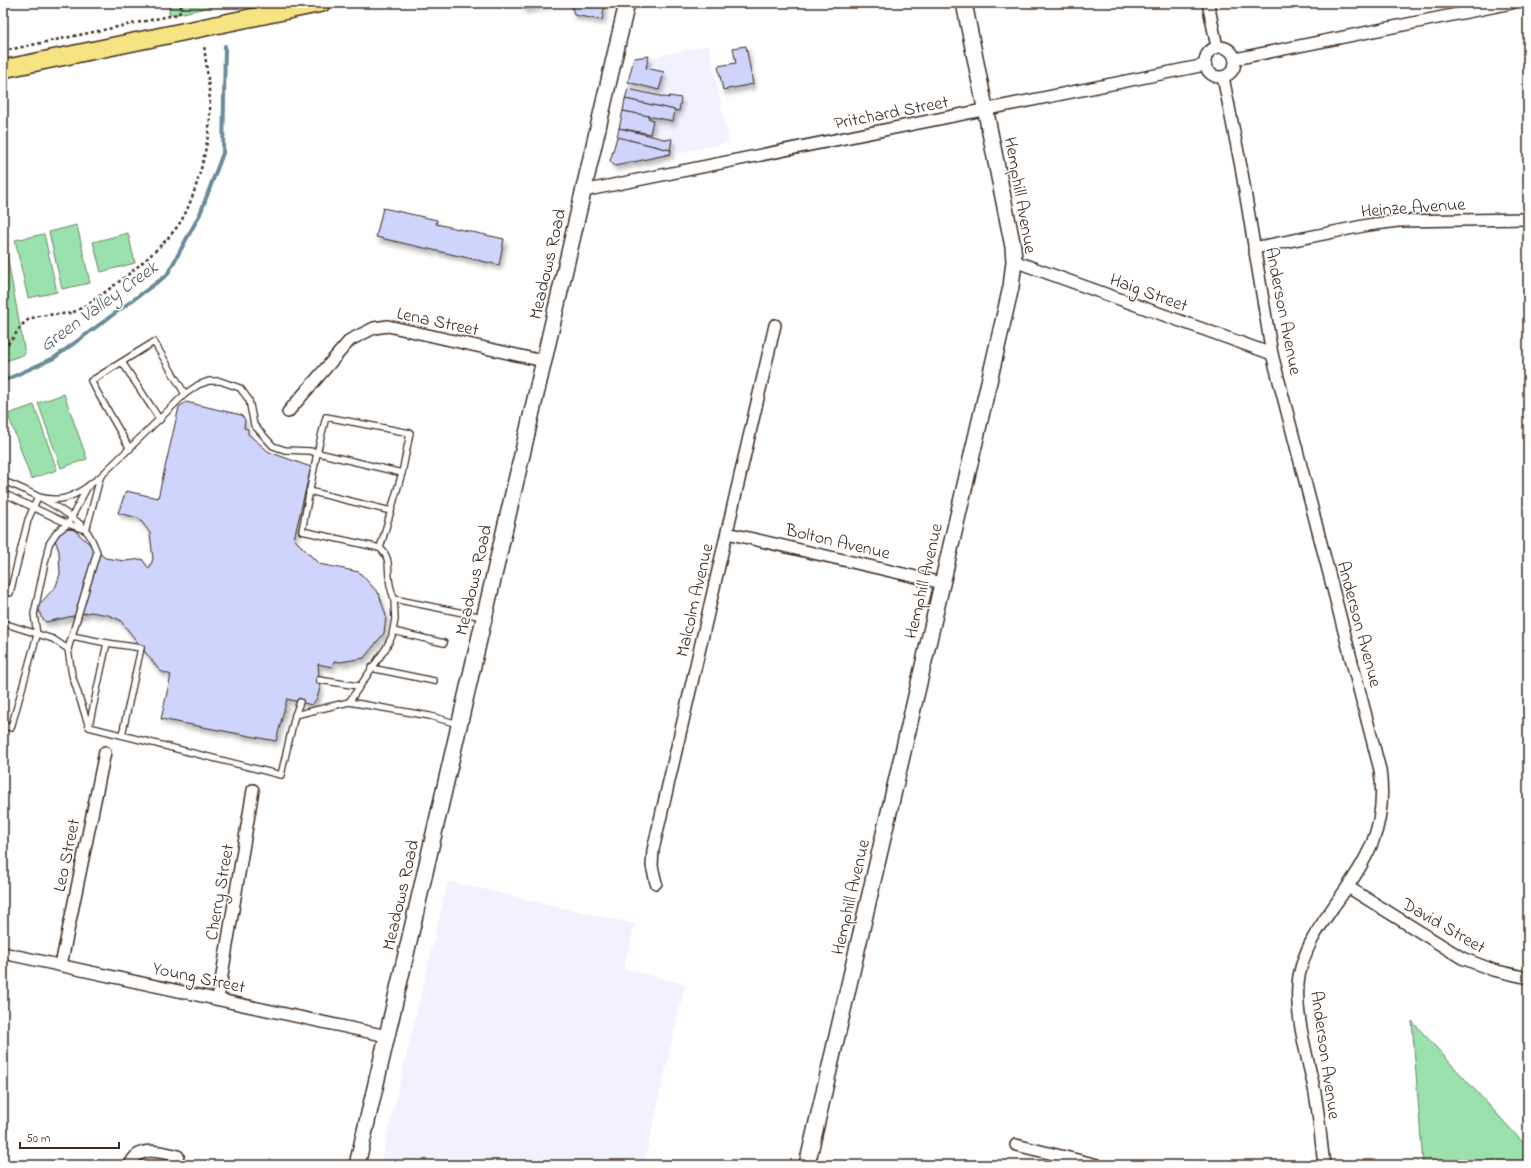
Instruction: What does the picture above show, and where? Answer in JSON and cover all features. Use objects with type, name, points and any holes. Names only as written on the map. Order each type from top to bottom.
[{"type":"main road","points":[[3,69],[268,8],[322,3]]},
{"type":"main road","name":"Meadows Road","points":[[357,1165],[627,3]]},
{"type":"main road","name":"Hemphill Avenue","points":[[807,1165],[1011,287],[1014,261],[1013,247],[964,3]]},
{"type":"street","points":[[1208,3],[1217,47]]},
{"type":"street","points":[[1235,59],[1512,3]]},
{"type":"street","points":[[1217,47],[1228,49],[1235,59],[1234,68],[1231,73],[1223,77],[1211,75],[1205,65],[1206,56],[1212,49],[1217,47]]},
{"type":"street","name":"Pritchard Street","points":[[583,191],[1205,65]]},
{"type":"street","name":"Anderson Avenue","points":[[1223,77],[1241,167],[1272,354],[1380,770],[1383,791],[1382,812],[1377,832],[1369,852],[1348,887],[1312,938],[1299,977],[1298,996],[1300,1018],[1315,1096],[1324,1165]]},
{"type":"street","name":"Heinze Avenue","points":[[1254,248],[1368,225],[1398,221],[1528,219]]},
{"type":"street","name":"Haig Street","points":[[1014,261],[1272,354]]},
{"type":"street","name":"Malcolm Avenue","points":[[656,884],[652,866],[653,850],[775,325]]},
{"type":"street","name":"Lena Street","points":[[288,412],[350,340],[374,328],[388,326],[543,361]]},
{"type":"street","name":"Bolton Avenue","points":[[727,533],[942,583]]},
{"type":"street","name":"Leo Street","points":[[61,965],[104,752]]},
{"type":"street","name":"Cherry Street","points":[[218,999],[253,790]]},
{"type":"street","name":"David Street","points":[[1348,887],[1462,958],[1494,970],[1528,978]]},
{"type":"street","name":"Young Street","points":[[3,953],[387,1036]]},
{"type":"street","points":[[1016,1145],[1098,1165]]},
{"type":"street","points":[[130,1165],[136,1155],[142,1152],[160,1152],[178,1156]]},
{"type":"lane","points":[[130,449],[91,381],[154,342],[185,394]]},
{"type":"lane","points":[[122,362],[160,420]]},
{"type":"lane","points":[[38,497],[54,500],[72,497],[100,478],[185,394],[198,385],[210,381],[220,381],[240,388],[249,400],[254,425],[273,446],[285,450],[301,450],[317,453],[402,473]]},
{"type":"lane","points":[[349,702],[358,686],[386,648],[393,631],[395,619],[394,599],[388,579],[389,566],[386,553],[380,548],[302,531],[317,453],[326,417],[410,433],[402,473],[380,548]]},
{"type":"lane","points":[[86,531],[100,478]]},
{"type":"lane","points":[[3,481],[38,497],[71,518],[86,531],[97,552],[68,648],[72,675],[89,726]]},
{"type":"lane","points":[[3,725],[11,728],[37,635],[34,614],[49,544],[57,532],[68,524],[88,486]]},
{"type":"lane","points":[[310,491],[391,511]]},
{"type":"lane","points":[[3,493],[32,508],[86,531]]},
{"type":"lane","points":[[3,592],[10,593],[32,508],[38,497]]},
{"type":"lane","points":[[394,599],[484,617]]},
{"type":"lane","points":[[3,630],[4,624],[53,639],[68,648]]},
{"type":"lane","points":[[393,631],[444,643]]},
{"type":"lane","points":[[72,636],[141,648],[122,735]]},
{"type":"lane","points":[[89,726],[107,643]]},
{"type":"lane","points":[[371,668],[434,681]]},
{"type":"lane","points":[[319,680],[358,686]]},
{"type":"lane","points":[[89,726],[281,775],[295,715],[300,702]]},
{"type":"lane","points":[[295,715],[349,702],[430,716],[459,724]]},
{"type":"path","points":[[3,51],[179,14],[182,3]]},
{"type":"path","points":[[3,348],[10,343],[25,322],[47,314],[72,312],[92,301],[123,278],[166,240],[182,220],[194,191],[206,147],[208,132],[210,111],[204,44]]},
{"type":"shaded area","points":[[709,45],[729,143],[614,166],[611,161],[634,61]]},
{"type":"shaded area","points":[[448,881],[635,924],[624,969],[685,984],[644,1165],[380,1165]]},
{"type":"green space","points":[[169,3],[227,3],[179,14],[169,14]]},
{"type":"green space","points":[[77,225],[90,283],[62,289],[49,232]]},
{"type":"green space","points":[[3,233],[25,354],[3,362]]},
{"type":"green space","points":[[128,233],[135,263],[101,272],[93,242]]},
{"type":"green space","points":[[44,234],[57,292],[28,298],[15,240]]},
{"type":"green space","points":[[64,394],[87,459],[61,468],[38,403]]},
{"type":"green space","points":[[34,405],[57,470],[31,479],[8,414]]},
{"type":"green space","points":[[1412,1021],[1528,1148],[1528,1165],[1423,1165]]},
{"type":"building","points":[[522,3],[553,3],[523,9]]},
{"type":"building","points":[[571,3],[605,3],[602,20],[574,15]]},
{"type":"building","points":[[746,46],[753,84],[723,90],[718,66],[736,63],[733,48]]},
{"type":"building","points":[[649,56],[646,68],[664,72],[659,90],[628,82],[634,58]]},
{"type":"building","points":[[628,89],[669,98],[669,96],[681,98],[679,111],[625,99]]},
{"type":"building","points":[[625,99],[675,110],[673,121],[623,111]]},
{"type":"building","points":[[623,111],[649,116],[648,118],[653,120],[650,134],[619,128]]},
{"type":"building","points":[[619,128],[668,140],[672,139],[670,150],[617,137]]},
{"type":"building","points":[[617,137],[671,150],[670,154],[615,166],[610,161]]},
{"type":"building","points":[[383,208],[437,220],[436,224],[504,239],[499,265],[376,237]]},
{"type":"building","points":[[186,402],[241,415],[245,420],[244,428],[248,429],[248,434],[269,452],[311,467],[294,539],[319,564],[359,572],[379,594],[386,616],[384,633],[364,658],[340,662],[334,661],[332,667],[318,664],[320,688],[317,698],[312,705],[287,699],[276,741],[161,719],[171,675],[160,671],[120,620],[108,615],[91,612],[46,622],[41,617],[38,606],[56,586],[60,574],[59,551],[54,537],[62,530],[73,529],[105,558],[125,561],[142,559],[149,569],[153,559],[150,533],[139,518],[118,513],[126,491],[158,498],[179,407]]},
{"type":"waterway","name":"Green Valley Creek","points":[[3,381],[54,358],[167,275],[200,214],[223,153],[225,46]]}]
